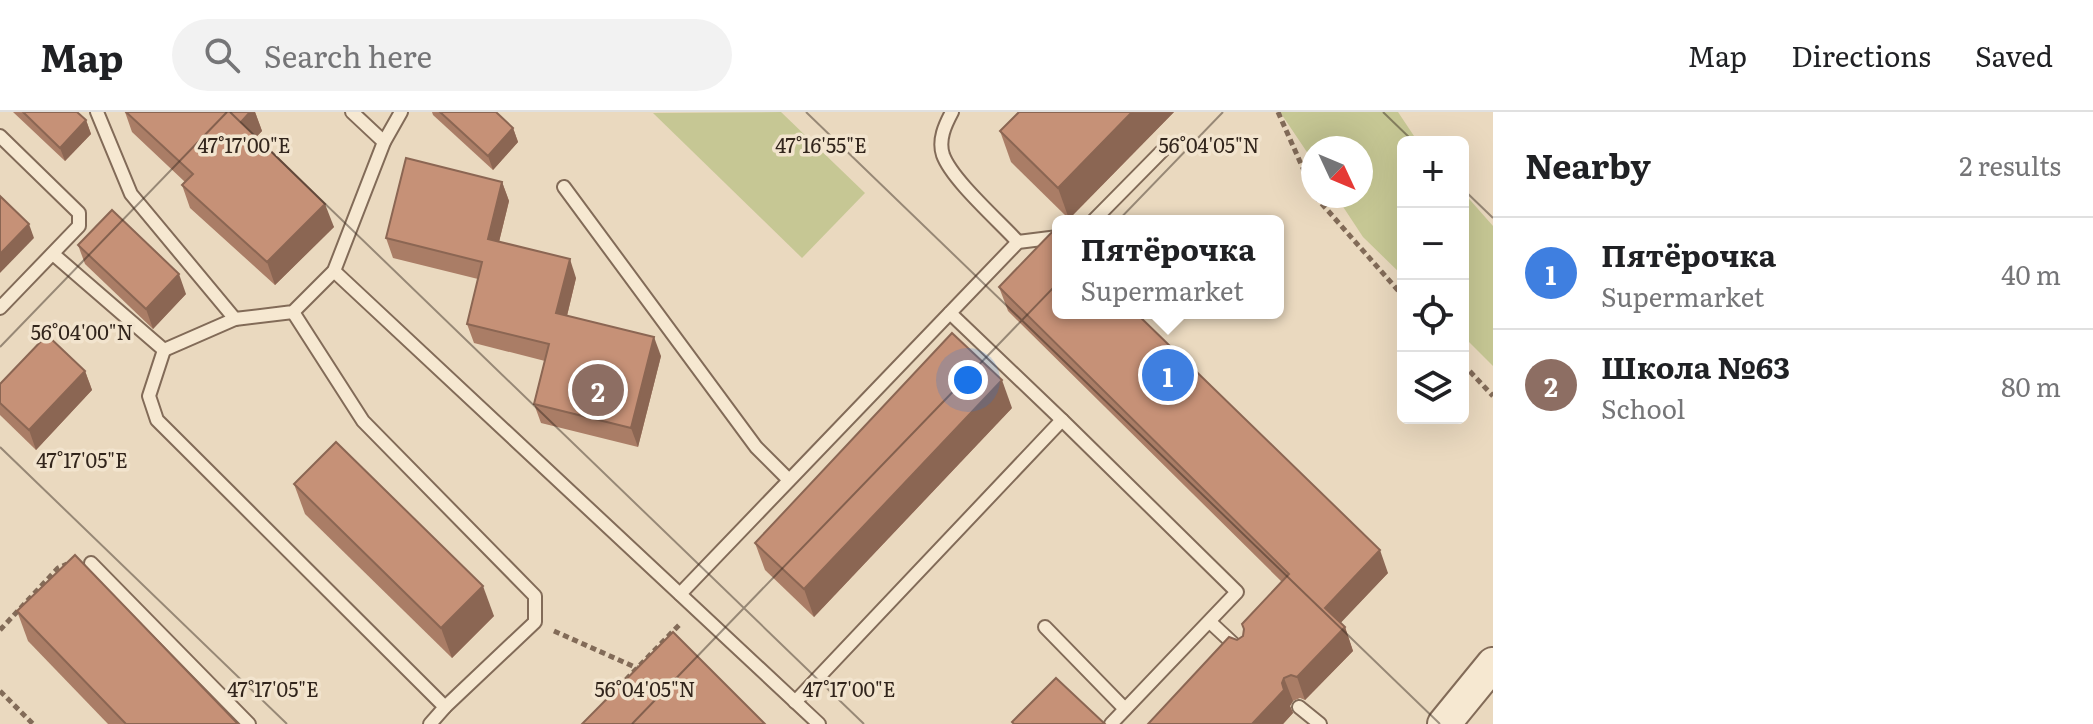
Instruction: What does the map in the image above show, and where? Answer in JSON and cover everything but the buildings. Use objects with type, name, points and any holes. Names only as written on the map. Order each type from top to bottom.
[{"type":"street","points":[[1444,724],[1493,664]]},
{"type":"lane","points":[[97,112],[131,194],[235,319]]},
{"type":"lane","points":[[352,112],[384,142]]},
{"type":"lane","points":[[401,112],[384,142],[334,271],[293,312],[235,319],[164,350],[149,396],[157,420],[445,707]]},
{"type":"lane","points":[[952,112],[943,130],[942,153],[953,172],[1018,242]]},
{"type":"lane","points":[[0,136],[79,213],[79,226],[0,308]]},
{"type":"lane","points":[[1099,215],[1167,146]]},
{"type":"lane","points":[[564,187],[756,447],[789,480]]},
{"type":"lane","points":[[680,594],[1018,242],[1052,238]]},
{"type":"lane","points":[[53,254],[164,350]]},
{"type":"lane","points":[[334,271],[819,724]]},
{"type":"lane","points":[[293,312],[363,421],[535,596],[535,622],[430,724]]},
{"type":"lane","points":[[950,313],[1237,592],[1111,724]]},
{"type":"lane","points":[[795,702],[1062,420]]},
{"type":"lane","points":[[91,563],[249,724]]},
{"type":"lane","points":[[1210,622],[1244,654]]},
{"type":"lane","points":[[1045,627],[1125,709]]},
{"type":"lane","points":[[1299,707],[1320,724]]},
{"type":"path","points":[[1278,112],[1301,164]]},
{"type":"path","points":[[1326,208],[1397,289]]},
{"type":"path","points":[[1469,370],[1493,396]]},
{"type":"path","points":[[0,630],[58,568],[74,562],[91,563]]},
{"type":"path","points":[[605,702],[695,608]]},
{"type":"path","points":[[535,622],[637,668]]},
{"type":"path","points":[[0,691],[33,724]]},
{"type":"green space","points":[[781,112],[865,193],[802,258],[653,113]]},
{"type":"green space","points":[[1280,112],[1398,112],[1414,136],[1397,136],[1397,270],[1363,237],[1344,208],[1373,208],[1373,136],[1301,136],[1301,143]]},
{"type":"green space","points":[[1469,199],[1493,226],[1493,366],[1469,342]]},
{"type":"place","name":"Пятёрочка","points":[[1168,375]]},
{"type":"place","name":"Школа №63","points":[[598,390]]}]
